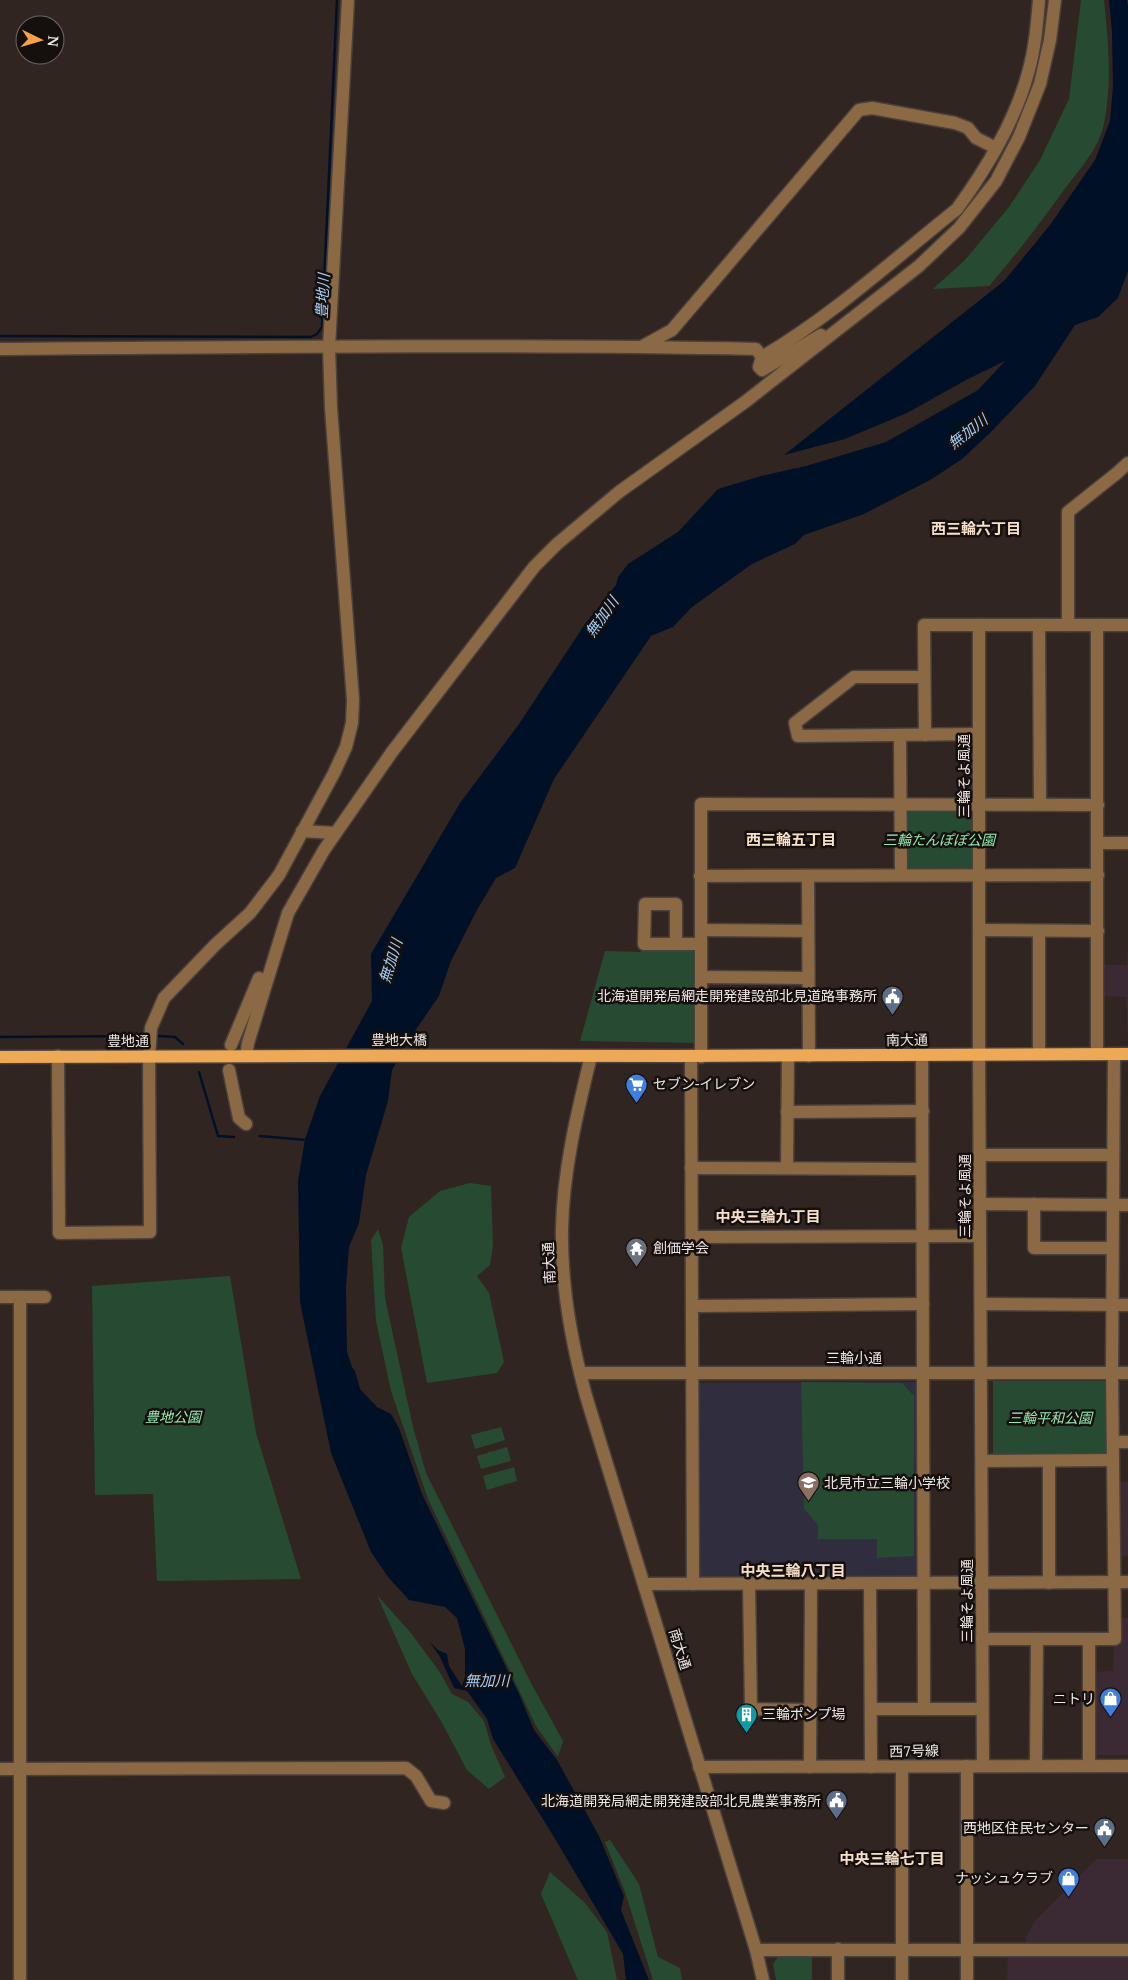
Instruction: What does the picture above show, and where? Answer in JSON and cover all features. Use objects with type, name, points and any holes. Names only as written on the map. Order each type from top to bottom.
[{"type":"main road","name":"南大通","points":[[591,1056],[1128,1054]]},
{"type":"main road","name":"豊地通","points":[[0,1057],[251,1056]]},
{"type":"main road","name":"豊地大橋","points":[[251,1056],[591,1056]]},
{"type":"street","points":[[830,335],[824,333],[762,370],[759,367],[762,357],[790,340],[834,308],[956,209],[970,191],[1011,119],[1028,74],[1039,0]]},
{"type":"street","points":[[251,1056],[248,1043],[288,913],[324,850],[392,752],[534,567],[557,544],[619,492],[745,402],[822,343],[920,266],[960,228],[996,181],[1020,136],[1040,84],[1050,40],[1055,0]]},
{"type":"street","points":[[58,1056],[58,1233],[150,1232],[149,1057],[151,1028],[164,998],[215,945],[250,913],[279,875],[346,747],[352,715],[353,700],[332,418],[329,347],[349,1]]},
{"type":"street","points":[[641,347],[672,330],[859,110],[872,108],[955,123],[968,128],[976,138],[996,148]]},
{"type":"street","points":[[0,349],[641,347],[756,349],[762,357]]},
{"type":"street","points":[[1068,625],[1068,512],[1128,462]]},
{"type":"street","points":[[925,736],[924,625],[1128,625]]},
{"type":"street","name":"三輪そよ風通","points":[[978,625],[983,1766]]},
{"type":"street","points":[[1039,625],[1040,804]]},
{"type":"street","points":[[1097,625],[1097,1054]]},
{"type":"street","points":[[923,677],[854,677],[795,723],[798,736],[978,734]]},
{"type":"street","points":[[900,736],[901,875]]},
{"type":"street","points":[[693,1584],[691,1168],[701,977],[701,804],[1098,805]]},
{"type":"street","points":[[302,831],[335,833]]},
{"type":"street","points":[[1098,843],[1128,843]]},
{"type":"street","points":[[700,876],[1098,875]]},
{"type":"street","points":[[808,876],[808,1056]]},
{"type":"street","points":[[701,930],[808,931]]},
{"type":"street","points":[[979,930],[1098,931]]},
{"type":"street","points":[[1039,931],[1039,1054]]},
{"type":"street","points":[[676,944],[700,944]]},
{"type":"street","points":[[231,1045],[267,957],[277,950]]},
{"type":"street","points":[[701,977],[807,978]]},
{"type":"street","points":[[982,1639],[1114,1639],[1112,1205],[1114,1054]]},
{"type":"street","points":[[922,1055],[924,1709]]},
{"type":"street","name":"南大通","points":[[591,1056],[568,1162],[562,1229],[567,1317],[580,1373],[756,1950],[763,1980]]},
{"type":"street","points":[[787,1168],[788,1056]]},
{"type":"street","points":[[229,1070],[239,1118],[246,1124]]},
{"type":"street","points":[[787,1112],[922,1111]]},
{"type":"street","points":[[980,1155],[1113,1155]]},
{"type":"street","points":[[691,1168],[922,1169]]},
{"type":"street","points":[[980,1204],[1128,1205]]},
{"type":"street","points":[[1034,1204],[1034,1248],[1112,1248]]},
{"type":"street","points":[[692,1237],[980,1236]]},
{"type":"street","points":[[0,1297],[45,1297]]},
{"type":"street","points":[[20,1297],[20,1980]]},
{"type":"street","points":[[692,1306],[923,1304]]},
{"type":"street","points":[[981,1304],[1128,1305]]},
{"type":"street","name":"三輪小通","points":[[580,1373],[1128,1373]]},
{"type":"street","points":[[1113,1442],[1128,1442]]},
{"type":"street","points":[[982,1461],[1113,1460]]},
{"type":"street","points":[[1049,1461],[1049,1583]]},
{"type":"street","points":[[645,1584],[1128,1582]]},
{"type":"street","points":[[749,1584],[751,1709],[810,1710]]},
{"type":"street","points":[[810,1767],[811,1584]]},
{"type":"street","points":[[870,1584],[871,1767]]},
{"type":"street","points":[[1036,1766],[1037,1639]]},
{"type":"street","points":[[1089,1639],[1089,1766]]},
{"type":"street","points":[[872,1709],[982,1709]]},
{"type":"street","points":[[967,1766],[967,1980]]},
{"type":"street","name":"西7号線","points":[[699,1767],[1128,1766]]},
{"type":"street","points":[[902,1767],[902,1980]]},
{"type":"street","points":[[0,1769],[406,1768],[416,1776],[431,1801],[444,1803]]},
{"type":"street","points":[[838,1949],[838,1980]]},
{"type":"street","points":[[756,1950],[1128,1950]]},
{"type":"shaded area","points":[[1128,942],[1128,1042],[1126,997],[1102,996],[1102,965],[1127,965]]},
{"type":"shaded area","name":"北見市立三輪小学校","points":[[916,1382],[917,1578],[700,1578],[700,1383]]},
{"type":"shaded area","points":[[1118,1482],[1128,1482],[1128,1556],[1119,1556]]},
{"type":"shaded area","name":"ニトリ","points":[[1120,1618],[1128,1618],[1128,1755],[1093,1755],[1092,1672],[1113,1671],[1114,1643]]},
{"type":"shaded area","points":[[1096,1859],[1128,1859],[1128,1980],[1007,1980],[1008,1954],[1026,1954],[1026,1937],[1035,1921]]},
{"type":"green space","points":[[1081,0],[1104,0],[1109,59],[1108,89],[1103,128],[1095,147],[1037,227],[989,286],[933,289],[965,260],[1009,207],[1040,160],[1069,99]]},
{"type":"green space","name":"三輪たんぽぽ公園","points":[[904,809],[975,809],[975,872],[904,871]]},
{"type":"green space","points":[[647,948],[696,948],[697,1043],[580,1041],[605,951],[640,952]]},
{"type":"green space","points":[[470,1183],[491,1186],[493,1246],[490,1265],[477,1276],[489,1293],[504,1362],[497,1373],[427,1383],[401,1248],[409,1217],[440,1191]]},
{"type":"green space","points":[[378,1229],[383,1245],[385,1298],[413,1427],[426,1473],[531,1683],[563,1741],[558,1757],[536,1726],[428,1499],[391,1391],[376,1321],[371,1240]]},
{"type":"green space","name":"豊地公園","points":[[230,1276],[256,1433],[301,1579],[157,1581],[153,1494],[95,1495],[92,1286]]},
{"type":"green space","name":"三輪平和公園","points":[[993,1381],[1107,1381],[1107,1455],[993,1455]]},
{"type":"green space","points":[[801,1382],[902,1383],[914,1396],[914,1556],[877,1558],[877,1539],[818,1539],[818,1525],[804,1509]]},
{"type":"green space","points":[[501,1427],[505,1440],[475,1449],[471,1435]]},
{"type":"green space","points":[[507,1447],[511,1461],[481,1469],[477,1456]]},
{"type":"green space","points":[[514,1467],[517,1481],[487,1490],[483,1476]]},
{"type":"green space","points":[[377,1595],[410,1632],[439,1671],[452,1694],[468,1702],[484,1721],[491,1745],[505,1777],[489,1789],[467,1770],[441,1721],[412,1674]]},
{"type":"green space","points":[[610,1840],[639,1884],[658,1957],[680,1968],[682,1980],[653,1980],[625,1892],[605,1842]]},
{"type":"green space","points":[[550,1872],[585,1903],[607,1932],[617,1980],[578,1980],[541,1894]]},
{"type":"green space","points":[[778,1957],[812,1957],[812,1980],[776,1980],[773,1964]]},
{"type":"water","name":"無加川","points":[[1109,0],[1127,0],[1128,6],[1128,271],[1118,298],[1098,317],[1075,325],[1035,386],[962,459],[932,479],[864,514],[804,535],[795,544],[752,564],[692,607],[673,627],[651,636],[554,779],[515,868],[496,878],[451,961],[439,996],[392,1070],[388,1101],[366,1175],[359,1223],[349,1247],[346,1288],[347,1352],[360,1389],[377,1407],[391,1414],[399,1428],[422,1494],[519,1694],[534,1730],[557,1760],[599,1836],[624,1896],[621,1910],[649,1980],[626,1980],[623,1954],[493,1739],[487,1719],[467,1691],[454,1688],[440,1657],[429,1641],[438,1650],[447,1654],[449,1666],[462,1686],[465,1677],[465,1649],[457,1618],[445,1607],[409,1600],[388,1577],[371,1552],[331,1453],[300,1302],[298,1181],[305,1139],[320,1096],[372,1001],[371,954],[460,803],[519,724],[585,624],[616,585],[618,577],[628,564],[678,532],[718,489],[761,476],[806,466],[886,442],[978,390],[1005,361],[907,413],[845,439],[784,455],[1004,281],[1050,225],[1095,160],[1110,121],[1113,86],[1112,32]]},
{"type":"waterway","name":"豊地川","points":[[0,336],[311,337],[317,334],[322,327],[337,0]]},
{"type":"waterway","points":[[0,1037],[138,1036]]},
{"type":"waterway","points":[[158,1036],[175,1037],[183,1044]]},
{"type":"waterway","points":[[199,1072],[218,1136],[234,1137]]},
{"type":"waterway","points":[[260,1136],[306,1140]]},
{"type":"place","name":"北海道開発局網走開発建設部北見道路事務所","points":[[893,1015]]},
{"type":"place","name":"セブン-イレブン","points":[[637,1103]]},
{"type":"place","name":"創価学会","points":[[637,1267]]},
{"type":"place","name":"北見市立三輪小学校","points":[[808,1502]]},
{"type":"place","name":"ニトリ","points":[[1111,1718]]},
{"type":"place","name":"三輪ポンプ場","points":[[746,1733]]},
{"type":"place","name":"北海道開発局網走開発建設部北見農業事務所","points":[[837,1820]]},
{"type":"place","name":"西地区住民センター","points":[[1105,1847]]},
{"type":"place","name":"ナッシュクラブ","points":[[1069,1897]]},
{"type":"district","name":"西三輪六丁目","points":[[976,529]]},
{"type":"district","name":"西三輪五丁目","points":[[791,840]]},
{"type":"district","name":"中央三輪九丁目","points":[[768,1217]]},
{"type":"district","name":"中央三輪八丁目","points":[[793,1571]]},
{"type":"district","name":"中央三輪七丁目","points":[[892,1859]]}]
